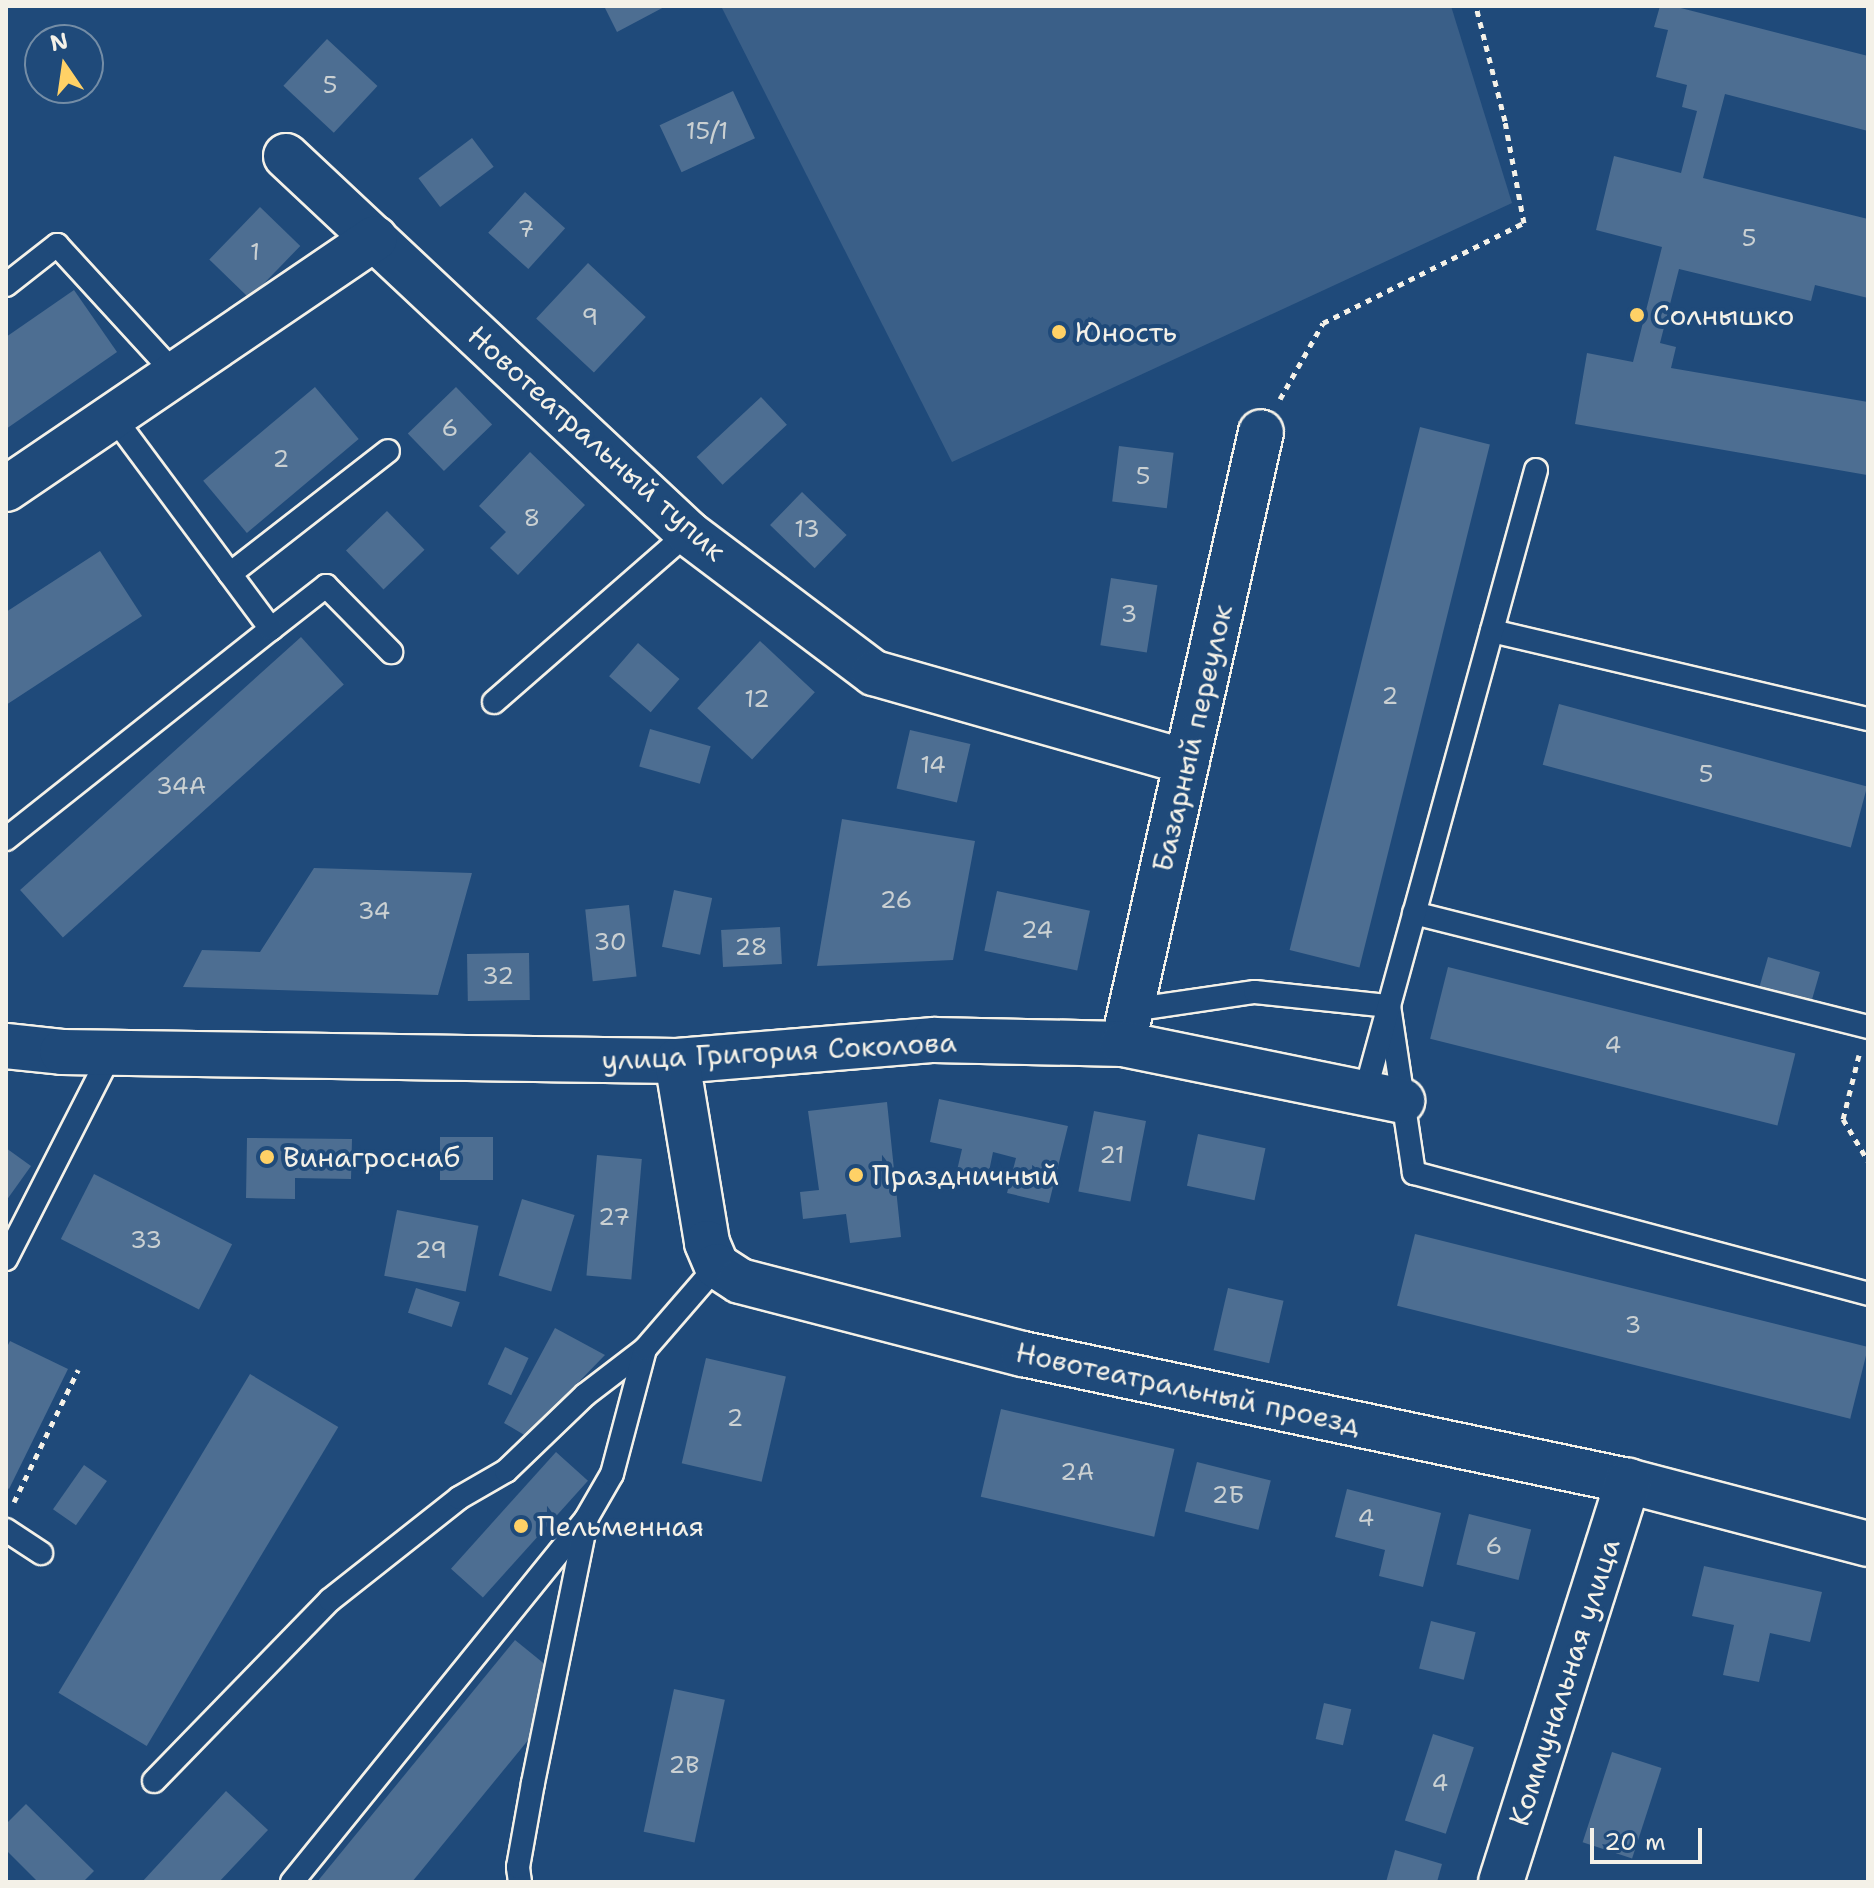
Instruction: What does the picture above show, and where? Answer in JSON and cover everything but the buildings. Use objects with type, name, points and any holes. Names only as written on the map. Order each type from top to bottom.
[{"type":"street","name":"Новотеатральный тупик","points":[[286,156],[688,533],[874,673],[1187,762]]},
{"type":"street","points":[[6,489],[375,238]]},
{"type":"street","name":"Базарный переулок","points":[[1127,1027],[1261,432]]},
{"type":"street","name":"улица Григория Соколова","points":[[6,1046],[111,1053],[677,1061],[1127,1027],[1384,1097]]},
{"type":"street","points":[[677,1061],[707,1243],[717,1266]]},
{"type":"street","name":"Новотеатральный проезд","points":[[717,1266],[740,1281],[768,1291],[1023,1354],[1628,1481],[1868,1544]]},
{"type":"street","name":"Коммунальная улица","points":[[1501,1882],[1628,1481]]},
{"type":"lane","points":[[6,285],[57,245],[175,374]]},
{"type":"lane","points":[[113,416],[271,629]]},
{"type":"lane","points":[[230,574],[388,451]]},
{"type":"lane","points":[[1536,470],[1389,1006],[1384,1097],[1414,1173],[1868,1294]]},
{"type":"lane","points":[[494,702],[688,533]]},
{"type":"lane","points":[[6,839],[326,586],[391,652]]},
{"type":"lane","points":[[1492,631],[1868,719]]},
{"type":"lane","points":[[1414,913],[1867,1027]]},
{"type":"lane","points":[[1127,1027],[1255,992],[1389,1006]]},
{"type":"lane","points":[[1384,1097],[1389,1006]]},
{"type":"lane","points":[[6,1259],[111,1053]]},
{"type":"lane","points":[[154,1781],[330,1600],[459,1498],[506,1471],[585,1395],[645,1349],[717,1266]]},
{"type":"lane","points":[[292,1882],[586,1519],[612,1474],[645,1349]]},
{"type":"lane","points":[[520,1882],[518,1867],[528,1811],[586,1519]]},
{"type":"lane","points":[[6,1530],[41,1553]]},
{"type":"path","points":[[1261,432],[1323,323],[1524,223],[1505,121],[1476,6]]},
{"type":"path","points":[[1867,1027],[1843,1119],[1868,1161]]},
{"type":"path","points":[[13,1504],[78,1370]]},
{"type":"shaded area","name":"Юность","points":[[721,6],[1451,6],[1512,203],[952,462]]},
{"type":"place","name":"Солнышко","points":[[1637,315]]},
{"type":"place","name":"Юность","points":[[1059,332]]},
{"type":"place","name":"Винагроснаб","points":[[267,1157]]},
{"type":"place","name":"Праздничный","points":[[856,1175]]},
{"type":"place","name":"Пельменная","points":[[521,1526]]}]
